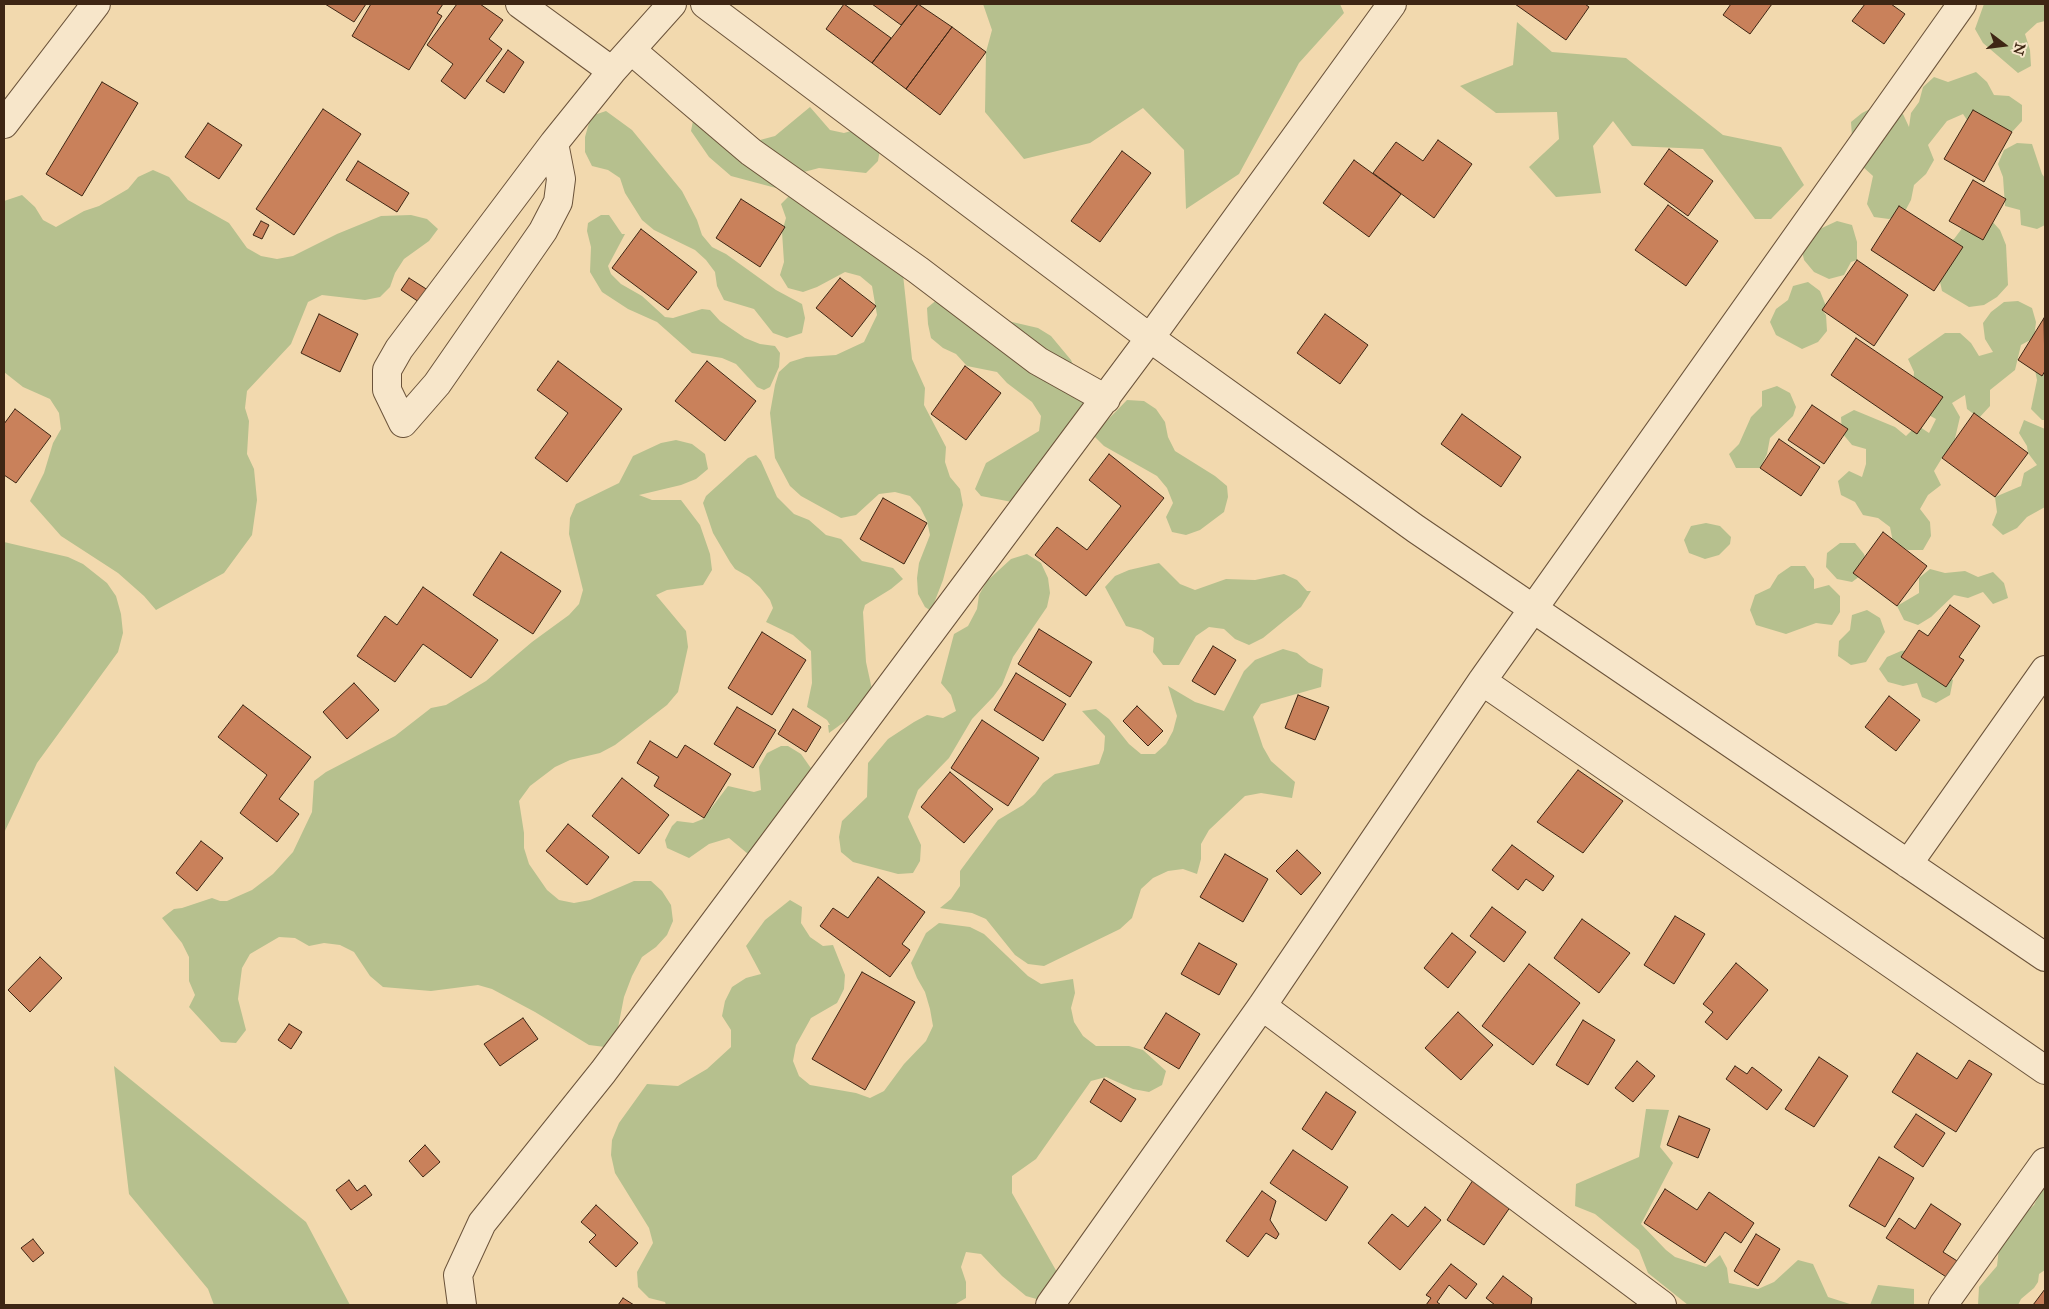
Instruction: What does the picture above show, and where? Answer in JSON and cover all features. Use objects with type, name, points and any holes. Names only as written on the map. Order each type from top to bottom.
[{"type":"street","points":[[4,124],[96,4]]},
{"type":"street","points":[[520,4],[612,71]]},
{"type":"street","points":[[554,143],[561,179],[558,202],[437,384],[403,423],[387,390],[388,370],[399,349],[554,143],[612,71],[672,4]]},
{"type":"street","points":[[705,4],[1150,338],[1416,530],[2045,957]]},
{"type":"street","points":[[462,1305],[458,1275],[482,1223],[603,1072],[1106,399],[1392,4]]},
{"type":"street","points":[[1050,1305],[1262,1006],[1482,682],[1962,4]]},
{"type":"street","points":[[631,50],[751,152],[918,270],[1038,361],[1106,399]]},
{"type":"street","points":[[1908,864],[2045,670]]},
{"type":"street","points":[[1482,682],[2045,1070]]},
{"type":"street","points":[[1262,1006],[1662,1305]]},
{"type":"street","points":[[1943,1305],[2045,1162]]},
{"type":"green space","points":[[983,4],[1340,4],[1344,13],[1299,63],[1239,174],[1186,209],[1184,150],[1143,108],[1090,143],[1024,159],[985,112],[986,52],[992,30]]},
{"type":"green space","points":[[1984,4],[2045,4],[2045,21],[2037,23],[2025,34],[2030,50],[2031,66],[2018,73],[1983,43],[1975,29]]},
{"type":"green space","points":[[1517,22],[1552,52],[1626,58],[1723,135],[1781,147],[1804,185],[1771,219],[1755,219],[1703,149],[1632,146],[1613,121],[1593,146],[1601,193],[1556,197],[1529,167],[1559,139],[1557,112],[1496,113],[1460,86],[1513,65]]},
{"type":"green space","points":[[1976,72],[1987,82],[1994,95],[2009,96],[2022,105],[2022,121],[2012,132],[1971,126],[1963,114],[1947,121],[1928,145],[1934,160],[1926,174],[1914,185],[1911,200],[1904,213],[1889,219],[1874,217],[1867,204],[1873,176],[1862,166],[1852,137],[1851,122],[1862,113],[1876,106],[1890,104],[1903,114],[1909,127],[1911,113],[1919,102],[1923,87],[1934,77],[1948,82]]},
{"type":"green space","points":[[810,107],[830,130],[844,133],[858,129],[880,149],[878,161],[866,173],[819,168],[804,172],[776,188],[731,176],[709,157],[691,131],[694,116],[760,140],[775,136]]},
{"type":"green space","points":[[606,111],[632,130],[682,191],[697,220],[702,235],[712,247],[726,254],[776,290],[802,304],[805,318],[802,333],[787,338],[773,333],[754,309],[724,300],[717,286],[715,272],[706,260],[695,250],[654,230],[642,220],[625,193],[620,178],[608,170],[592,166],[585,152],[585,137],[591,116]]},
{"type":"green space","points":[[2017,143],[2032,144],[2045,178],[2045,225],[2037,229],[2021,225],[2020,210],[2005,206],[2003,177],[1998,164],[2004,150]]},
{"type":"green space","points":[[153,170],[169,177],[188,200],[229,223],[247,248],[261,256],[277,259],[293,256],[337,234],[381,216],[411,215],[427,219],[438,229],[429,241],[404,259],[395,273],[390,287],[380,297],[365,300],[322,295],[308,302],[291,344],[247,391],[245,408],[249,421],[247,454],[254,469],[257,500],[252,535],[224,573],[156,610],[144,596],[118,573],[61,536],[30,501],[44,473],[53,443],[61,429],[59,413],[50,399],[23,387],[4,372],[4,201],[22,195],[35,207],[43,220],[56,227],[128,189],[138,177]]},
{"type":"green space","points":[[791,194],[902,265],[912,359],[925,388],[924,405],[946,447],[945,462],[950,477],[960,489],[963,505],[943,580],[931,611],[925,607],[918,594],[917,578],[919,563],[930,535],[927,521],[920,507],[910,496],[895,492],[879,494],[856,515],[841,518],[801,496],[790,486],[775,458],[770,413],[779,372],[790,362],[806,357],[836,355],[864,342],[877,315],[872,286],[860,276],[845,272],[817,287],[803,292],[788,288],[780,275],[784,262],[782,232],[786,218],[781,204]]},
{"type":"green space","points":[[601,215],[609,215],[622,234],[625,234],[608,266],[611,274],[621,284],[642,296],[665,317],[673,318],[702,309],[710,310],[720,321],[745,338],[760,344],[775,346],[780,353],[779,367],[770,387],[764,390],[757,387],[736,364],[722,358],[692,353],[657,322],[628,309],[602,292],[590,272],[591,247],[587,231],[588,223]]},
{"type":"green space","points":[[1990,219],[2000,230],[2006,245],[2008,285],[1997,297],[1984,305],[1969,307],[1942,291],[1939,277],[1940,246],[1954,239],[1963,227]]},
{"type":"green space","points":[[1837,221],[1852,225],[1857,242],[1857,260],[1851,262],[1844,275],[1829,279],[1814,272],[1804,260],[1801,246],[1809,234]]},
{"type":"green space","points":[[1808,282],[1820,291],[1826,306],[1822,310],[1826,315],[1827,331],[1818,342],[1802,349],[1776,335],[1770,322],[1776,309],[1788,300],[1793,286]]},
{"type":"green space","points":[[939,298],[1008,321],[1038,328],[1051,336],[1071,360],[1084,390],[1083,406],[1012,502],[981,496],[975,489],[986,463],[1039,431],[1041,416],[1032,402],[1007,383],[997,372],[967,366],[956,354],[943,348],[931,338],[927,308]]},
{"type":"green space","points":[[2018,301],[2032,308],[2036,322],[2034,338],[2021,345],[2015,370],[1990,390],[1990,406],[1979,418],[1967,409],[1965,395],[1952,403],[1960,417],[1953,447],[1942,458],[1934,471],[1941,485],[1928,495],[1920,509],[1930,522],[1931,536],[1923,550],[1908,550],[1893,542],[1890,527],[1878,518],[1863,515],[1855,502],[1841,495],[1838,481],[1849,471],[1862,477],[1866,464],[1866,449],[1852,445],[1842,433],[1841,417],[1854,410],[1895,427],[1906,436],[1917,425],[1929,433],[1936,419],[1923,412],[1912,401],[1914,372],[1908,359],[1945,333],[1960,333],[1971,343],[1979,356],[1993,352],[1985,339],[1983,323],[1991,312],[2004,302]]},
{"type":"green space","points":[[2045,358],[2045,420],[2042,420],[2031,409],[2037,380],[2034,365]]},
{"type":"green space","points":[[1777,386],[1790,393],[1796,407],[1793,416],[1770,438],[1767,454],[1760,468],[1736,468],[1729,454],[1739,444],[1751,417],[1762,406],[1762,391]]},
{"type":"green space","points":[[1127,400],[1144,401],[1156,409],[1165,422],[1168,437],[1175,451],[1215,476],[1227,486],[1228,497],[1224,512],[1200,530],[1186,535],[1172,532],[1166,517],[1173,503],[1167,488],[1157,476],[1104,446],[1093,435]]},
{"type":"green space","points":[[2024,420],[2045,429],[2045,507],[2027,517],[2017,528],[2003,535],[1992,525],[1997,512],[1995,497],[2021,486],[2024,473],[2037,465],[2028,453],[2027,446],[2019,433]]},
{"type":"green space","points":[[676,440],[692,444],[705,454],[708,469],[696,479],[681,485],[639,495],[652,500],[681,500],[700,525],[710,554],[712,570],[703,585],[667,590],[656,595],[686,631],[688,647],[678,692],[667,705],[615,745],[600,753],[570,760],[555,767],[530,786],[519,801],[524,833],[524,848],[529,864],[547,890],[559,900],[574,903],[590,900],[634,881],[651,881],[662,891],[671,905],[673,921],[667,935],[656,947],[642,957],[632,976],[624,997],[617,1033],[605,1047],[589,1045],[535,1012],[492,989],[478,985],[431,991],[383,987],[370,976],[354,952],[340,945],[324,943],[309,946],[295,938],[279,937],[250,954],[242,968],[238,999],[246,1030],[236,1043],[221,1042],[189,1007],[195,995],[189,981],[189,957],[182,943],[162,918],[174,909],[212,898],[227,901],[252,890],[273,874],[293,852],[312,812],[314,781],[326,772],[395,736],[431,708],[446,705],[486,681],[532,642],[569,615],[579,604],[583,590],[569,534],[570,518],[576,504],[619,483],[633,456],[661,443]]},
{"type":"green space","points":[[756,455],[761,461],[777,497],[794,514],[809,520],[826,535],[841,539],[862,561],[893,568],[903,579],[865,605],[863,612],[866,662],[873,694],[866,706],[829,733],[828,725],[830,725],[827,720],[807,707],[812,683],[811,651],[793,635],[766,622],[773,608],[770,600],[760,587],[749,577],[735,569],[730,562],[713,533],[703,503],[706,496],[748,458]]},
{"type":"green space","points":[[1706,523],[1720,526],[1731,537],[1730,544],[1719,555],[1705,559],[1689,553],[1684,540],[1691,526]]},
{"type":"green space","points":[[4,542],[68,557],[83,564],[107,583],[116,596],[121,614],[123,633],[118,652],[37,763],[4,833]]},
{"type":"green space","points":[[1840,543],[1855,543],[1864,554],[1868,570],[1852,582],[1837,579],[1826,567],[1827,553]]},
{"type":"green space","points":[[1027,554],[1041,563],[1048,578],[1050,593],[1047,607],[1013,657],[1002,685],[972,719],[949,758],[918,790],[908,817],[921,845],[920,861],[913,873],[898,874],[853,862],[841,852],[839,837],[842,821],[867,797],[868,763],[888,739],[914,722],[927,715],[943,718],[956,711],[951,695],[941,683],[954,634],[968,626],[977,609],[979,595],[987,581],[1011,559]]},
{"type":"green space","points":[[1159,563],[1180,584],[1195,590],[1226,579],[1255,580],[1284,574],[1297,580],[1307,591],[1311,591],[1301,607],[1263,638],[1249,645],[1235,639],[1224,629],[1209,627],[1196,636],[1179,665],[1163,665],[1153,652],[1154,638],[1141,630],[1126,626],[1105,587],[1115,576],[1129,570]]},
{"type":"green space","points":[[1791,566],[1805,566],[1814,579],[1814,589],[1829,585],[1840,596],[1840,612],[1832,625],[1816,623],[1786,634],[1756,625],[1750,610],[1755,595],[1770,588],[1778,575]]},
{"type":"green space","points":[[1930,569],[1945,573],[1965,571],[1978,577],[1993,572],[2004,583],[2008,598],[1993,604],[1983,592],[1968,598],[1954,595],[1931,617],[1918,625],[1904,620],[1897,606],[1919,593],[1919,578]]},
{"type":"green space","points":[[1867,610],[1880,618],[1885,632],[1866,662],[1851,665],[1838,656],[1839,641],[1850,630],[1852,615]]},
{"type":"green space","points":[[1283,649],[1297,653],[1309,663],[1323,669],[1321,687],[1261,704],[1253,717],[1263,747],[1271,761],[1295,782],[1292,798],[1261,793],[1245,796],[1209,830],[1201,844],[1201,859],[1197,874],[1183,869],[1168,871],[1153,878],[1141,889],[1132,918],[1120,929],[1044,966],[1028,964],[1015,955],[986,919],[972,913],[940,908],[951,899],[960,886],[960,871],[998,820],[1023,805],[1043,783],[1055,774],[1099,764],[1104,750],[1105,736],[1082,711],[1096,709],[1109,719],[1129,744],[1141,754],[1155,754],[1166,744],[1173,731],[1177,716],[1168,686],[1195,702],[1224,711],[1244,671],[1255,660]]},
{"type":"green space","points":[[1916,649],[1926,661],[1953,680],[1950,695],[1936,703],[1922,697],[1917,683],[1903,686],[1888,682],[1879,669],[1887,657],[1901,651]]},
{"type":"green space","points":[[781,746],[788,746],[801,754],[815,774],[756,854],[748,854],[729,838],[709,844],[689,858],[667,848],[665,840],[672,826],[677,821],[693,823],[703,819],[728,786],[754,792],[761,790],[759,767],[767,753]]},
{"type":"green space","points":[[790,900],[802,907],[801,923],[810,937],[823,946],[833,945],[845,975],[844,989],[837,1003],[811,1018],[796,1045],[793,1061],[799,1076],[810,1085],[856,1093],[870,1098],[884,1091],[904,1064],[926,1041],[933,1026],[930,1009],[925,992],[911,963],[926,933],[939,923],[970,927],[984,934],[1028,976],[1041,984],[1073,979],[1075,993],[1071,1008],[1074,1022],[1083,1036],[1096,1046],[1129,1046],[1143,1050],[1166,1071],[1162,1085],[1149,1092],[1133,1089],[1106,1077],[1091,1081],[1036,1159],[1012,1176],[1012,1193],[1066,1288],[1040,1300],[1026,1296],[1002,1276],[981,1254],[966,1252],[961,1267],[966,1282],[966,1298],[954,1305],[666,1305],[665,1302],[649,1298],[638,1287],[637,1272],[653,1243],[649,1228],[615,1173],[611,1155],[612,1140],[619,1123],[647,1084],[678,1086],[707,1069],[731,1047],[731,1030],[722,1016],[725,1001],[732,987],[746,978],[761,974],[746,946],[765,920]]},
{"type":"green space","points":[[114,1066],[306,1222],[350,1305],[214,1305],[208,1289],[129,1194]]},
{"type":"green space","points":[[1646,1109],[1669,1110],[1660,1147],[1673,1163],[1641,1224],[1666,1250],[1675,1257],[1706,1267],[1720,1255],[1727,1268],[1729,1283],[1758,1289],[1774,1282],[1798,1260],[1813,1264],[1828,1297],[1853,1305],[1688,1305],[1648,1273],[1639,1250],[1595,1214],[1575,1206],[1576,1184],[1639,1157]]},
{"type":"green space","points":[[2045,1182],[2045,1270],[2039,1274],[2038,1282],[2034,1288],[2021,1299],[2018,1305],[1978,1305],[1979,1287],[1997,1266],[1999,1248],[2023,1215],[2034,1205]]},
{"type":"green space","points":[[1878,1285],[1914,1289],[1914,1305],[1870,1305]]},
{"type":"building","points":[[325,4],[366,4],[354,22]]},
{"type":"building","points":[[371,4],[443,4],[437,13],[442,16],[409,70],[352,36]]},
{"type":"building","points":[[457,4],[480,4],[503,20],[489,39],[502,49],[465,99],[441,81],[453,64],[427,45]]},
{"type":"building","points":[[844,4],[891,38],[872,63],[826,29]]},
{"type":"building","points":[[872,4],[918,4],[901,25]]},
{"type":"building","points":[[918,4],[952,27],[906,89],[872,63]]},
{"type":"building","points":[[1515,4],[1585,4],[1589,7],[1566,40]]},
{"type":"building","points":[[1731,4],[1772,4],[1750,34],[1723,15]]},
{"type":"building","points":[[1865,4],[1891,4],[1905,14],[1884,44],[1852,21]]},
{"type":"building","points":[[952,27],[986,52],[940,115],[906,89]]},
{"type":"building","points":[[508,50],[524,62],[504,93],[486,81]]},
{"type":"building","points":[[102,82],[138,103],[82,196],[46,174]]},
{"type":"building","points":[[323,109],[361,134],[294,235],[256,209]]},
{"type":"building","points":[[1973,110],[2012,132],[1984,182],[1944,159]]},
{"type":"building","points":[[208,123],[242,145],[219,179],[185,157]]},
{"type":"building","points":[[1438,140],[1472,164],[1434,218],[1373,173],[1396,142],[1423,161]]},
{"type":"building","points":[[1669,149],[1713,181],[1688,216],[1644,184]]},
{"type":"building","points":[[1122,151],[1151,173],[1100,242],[1071,221]]},
{"type":"building","points":[[1354,160],[1401,194],[1369,237],[1323,203]]},
{"type":"building","points":[[358,161],[409,193],[397,212],[346,180]]},
{"type":"building","points":[[1973,180],[2006,199],[1983,240],[1949,221]]},
{"type":"building","points":[[741,199],[785,227],[760,267],[716,238]]},
{"type":"building","points":[[1668,205],[1718,241],[1686,286],[1635,250]]},
{"type":"building","points":[[1899,206],[1963,247],[1934,291],[1871,250]]},
{"type":"building","points":[[261,221],[269,225],[262,239],[253,235]]},
{"type":"building","points":[[641,229],[697,272],[668,310],[612,268]]},
{"type":"building","points":[[1857,260],[1908,295],[1874,346],[1822,310]]},
{"type":"building","points":[[409,278],[431,292],[422,304],[401,290]]},
{"type":"building","points":[[840,278],[876,306],[852,337],[816,308]]},
{"type":"building","points":[[319,314],[358,334],[340,372],[301,353]]},
{"type":"building","points":[[1325,314],[1368,345],[1340,384],[1297,353]]},
{"type":"building","points":[[2044,318],[2045,371],[2042,376],[2018,360]]},
{"type":"building","points":[[1856,338],[1943,397],[1917,434],[1831,375]]},
{"type":"building","points":[[558,361],[622,409],[567,482],[535,458],[568,413],[537,390]]},
{"type":"building","points":[[707,361],[756,401],[725,441],[675,401]]},
{"type":"building","points":[[965,366],[1001,393],[966,440],[931,414]]},
{"type":"building","points":[[1812,405],[1848,429],[1824,464],[1788,440]]},
{"type":"building","points":[[15,409],[51,436],[16,483],[4,475],[4,424]]},
{"type":"building","points":[[1974,413],[2028,453],[1995,497],[1942,458]]},
{"type":"building","points":[[1462,414],[1521,457],[1501,487],[1441,444]]},
{"type":"building","points":[[1779,439],[1820,467],[1801,496],[1760,468]]},
{"type":"building","points":[[1109,454],[1164,498],[1086,596],[1035,555],[1057,527],[1087,550],[1121,506],[1089,480]]},
{"type":"building","points":[[883,498],[927,523],[904,564],[860,539]]},
{"type":"building","points":[[1883,532],[1927,566],[1897,606],[1853,573]]},
{"type":"building","points":[[501,552],[561,591],[533,634],[473,595]]},
{"type":"building","points":[[423,587],[498,640],[471,678],[423,644],[395,682],[357,656],[385,616],[397,625]]},
{"type":"building","points":[[1950,605],[1980,626],[1959,657],[1964,660],[1946,687],[1901,657],[1919,630],[1928,636]]},
{"type":"building","points":[[1039,629],[1092,662],[1070,697],[1018,664]]},
{"type":"building","points":[[762,632],[806,660],[772,715],[728,688]]},
{"type":"building","points":[[1213,646],[1236,660],[1215,695],[1192,681]]},
{"type":"building","points":[[1016,673],[1066,704],[1043,741],[994,710]]},
{"type":"building","points":[[354,683],[379,710],[347,739],[323,712]]},
{"type":"building","points":[[1298,695],[1329,707],[1315,740],[1285,728]]},
{"type":"building","points":[[1889,696],[1920,720],[1896,751],[1865,727]]},
{"type":"building","points":[[243,705],[311,757],[279,799],[299,814],[277,842],[240,813],[267,775],[218,737]]},
{"type":"building","points":[[1137,706],[1163,731],[1148,746],[1123,721]]},
{"type":"building","points":[[737,707],[776,730],[753,768],[714,744]]},
{"type":"building","points":[[793,709],[821,727],[806,752],[778,734]]},
{"type":"building","points":[[982,720],[1039,758],[1008,806],[951,768]]},
{"type":"building","points":[[650,741],[677,758],[685,745],[731,774],[704,818],[654,786],[659,777],[637,763]]},
{"type":"building","points":[[1578,770],[1623,801],[1583,853],[1537,822]]},
{"type":"building","points":[[950,772],[993,809],[964,843],[921,807]]},
{"type":"building","points":[[622,778],[669,815],[639,854],[592,816]]},
{"type":"building","points":[[568,824],[609,857],[587,885],[546,851]]},
{"type":"building","points":[[201,841],[223,858],[197,891],[176,873]]},
{"type":"building","points":[[1512,845],[1554,876],[1543,891],[1526,879],[1518,890],[1492,870]]},
{"type":"building","points":[[1297,850],[1321,873],[1301,895],[1276,871]]},
{"type":"building","points":[[1225,854],[1268,879],[1243,922],[1200,897]]},
{"type":"building","points":[[878,877],[925,912],[902,944],[910,950],[890,977],[820,926],[833,908],[848,918]]},
{"type":"building","points":[[1492,907],[1526,932],[1504,962],[1470,936]]},
{"type":"building","points":[[1675,916],[1705,934],[1674,984],[1644,965]]},
{"type":"building","points":[[1582,919],[1630,953],[1599,993],[1554,958]]},
{"type":"building","points":[[1452,933],[1476,952],[1448,988],[1424,968]]},
{"type":"building","points":[[1199,943],[1237,964],[1219,995],[1181,974]]},
{"type":"building","points":[[40,957],[62,978],[30,1012],[8,990]]},
{"type":"building","points":[[1736,963],[1768,990],[1727,1040],[1705,1022],[1713,1012],[1703,1004]]},
{"type":"building","points":[[1529,964],[1580,1003],[1533,1065],[1482,1026]]},
{"type":"building","points":[[862,972],[915,1002],[865,1090],[812,1059]]},
{"type":"building","points":[[1458,1012],[1493,1045],[1461,1080],[1425,1048]]},
{"type":"building","points":[[1166,1013],[1200,1034],[1179,1069],[1144,1048]]},
{"type":"building","points":[[523,1018],[538,1039],[500,1066],[484,1044]]},
{"type":"building","points":[[1583,1020],[1615,1040],[1588,1085],[1556,1065]]},
{"type":"building","points":[[289,1024],[302,1032],[291,1049],[278,1040]]},
{"type":"building","points":[[1917,1053],[1957,1079],[1969,1060],[1992,1074],[1956,1132],[1892,1092]]},
{"type":"building","points":[[1819,1057],[1848,1076],[1814,1127],[1785,1109]]},
{"type":"building","points":[[1637,1061],[1655,1076],[1633,1102],[1615,1088]]},
{"type":"building","points":[[1735,1066],[1747,1074],[1752,1067],[1782,1090],[1767,1110],[1726,1079]]},
{"type":"building","points":[[1104,1079],[1136,1099],[1121,1122],[1090,1102]]},
{"type":"building","points":[[1326,1092],[1356,1112],[1332,1150],[1302,1129]]},
{"type":"building","points":[[1916,1114],[1945,1133],[1923,1167],[1894,1147]]},
{"type":"building","points":[[1679,1116],[1710,1129],[1698,1158],[1667,1145]]},
{"type":"building","points":[[425,1145],[440,1162],[423,1177],[409,1161]]},
{"type":"building","points":[[1293,1150],[1348,1187],[1326,1221],[1270,1183]]},
{"type":"building","points":[[1879,1157],[1914,1178],[1885,1227],[1849,1206]]},
{"type":"building","points":[[1475,1177],[1513,1203],[1484,1245],[1447,1220]]},
{"type":"building","points":[[349,1180],[357,1191],[365,1185],[372,1195],[351,1210],[336,1190]]},
{"type":"building","points":[[1665,1189],[1697,1210],[1709,1192],[1754,1223],[1741,1243],[1725,1232],[1705,1263],[1644,1223]]},
{"type":"building","points":[[1262,1191],[1276,1201],[1270,1220],[1279,1234],[1276,1239],[1266,1233],[1248,1257],[1226,1241]]},
{"type":"building","points":[[1931,1204],[1961,1224],[1943,1252],[1962,1264],[1951,1280],[1886,1238],[1899,1218],[1915,1229]]},
{"type":"building","points":[[596,1205],[638,1243],[616,1267],[589,1242],[596,1235],[581,1222]]},
{"type":"building","points":[[1425,1207],[1441,1220],[1400,1270],[1368,1243],[1392,1214],[1408,1227]]},
{"type":"building","points":[[1756,1234],[1780,1249],[1758,1286],[1734,1271]]},
{"type":"building","points":[[33,1239],[44,1253],[33,1262],[21,1248]]},
{"type":"building","points":[[1451,1264],[1477,1284],[1466,1299],[1449,1285],[1437,1302],[1441,1305],[1426,1305],[1431,1298],[1426,1295]]},
{"type":"building","points":[[1503,1276],[1532,1298],[1531,1305],[1495,1305],[1486,1298]]},
{"type":"building","points":[[2045,1289],[2045,1305],[2033,1305]]},
{"type":"building","points":[[623,1298],[634,1305],[618,1305]]}]
